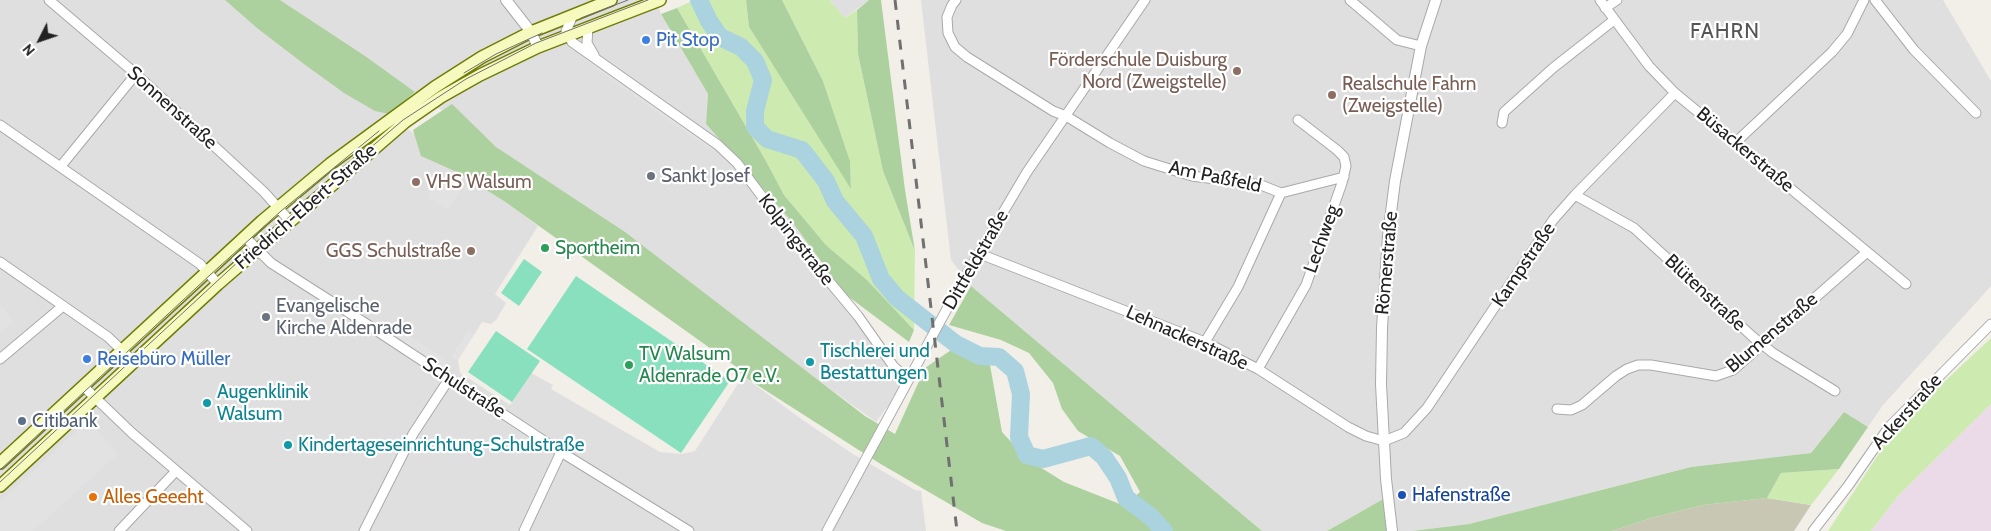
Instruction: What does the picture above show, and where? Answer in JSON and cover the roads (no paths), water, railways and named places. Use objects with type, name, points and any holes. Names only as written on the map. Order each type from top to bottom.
[{"type":"main road","name":"Friedrich-Ebert-Straße","points":[[0,463],[206,272],[278,207],[330,164],[435,87],[482,57],[531,32],[611,0]]},
{"type":"main road","name":"Friedrich-Ebert-Straße","points":[[0,486],[218,284],[405,122],[441,97],[480,75],[538,47],[660,0]]},
{"type":"street","name":"Sonnenstraße","points":[[49,0],[136,74],[290,220]]},
{"type":"street","points":[[506,0],[531,32],[538,47]]},
{"type":"street","name":"Am Paßfeld","points":[[956,0],[947,17],[948,33],[955,47],[1000,79],[1053,111],[1066,116],[1110,143],[1144,160],[1192,176],[1261,185],[1281,193],[1344,178]]},
{"type":"street","name":"Dittfeldstraße","points":[[827,531],[885,426],[908,379],[1027,172],[1145,0]]},
{"type":"street","points":[[1350,0],[1397,40],[1421,46]]},
{"type":"street","name":"Römerstraße","points":[[1392,531],[1381,384],[1382,328],[1388,236],[1395,181],[1421,46],[1436,0]]},
{"type":"street","points":[[1602,4],[1617,0]]},
{"type":"street","points":[[1736,142],[1832,52],[1847,34],[1864,0]]},
{"type":"street","points":[[1875,0],[1914,50],[1976,113]]},
{"type":"street","name":"Büsackerstraße","points":[[1602,4],[1649,66],[1675,93],[1906,284]]},
{"type":"street","points":[[567,36],[567,26],[574,15]]},
{"type":"street","points":[[1502,123],[1504,112],[1553,68],[1614,20]]},
{"type":"street","name":"Kolpingstraße","points":[[588,28],[586,43],[590,51],[599,60]]},
{"type":"street","name":"Kolpingstraße","points":[[567,36],[576,45],[718,145],[737,163],[793,238],[858,316],[894,367],[908,379]]},
{"type":"street","points":[[61,166],[136,74]]},
{"type":"street","name":"Kampstraße","points":[[1384,442],[1404,433],[1427,408],[1553,220],[1675,93]]},
{"type":"street","name":"Lechweg","points":[[1258,369],[1306,284],[1344,178],[1346,166],[1344,157],[1298,120]]},
{"type":"street","points":[[0,125],[200,264],[218,284]]},
{"type":"street","points":[[1206,342],[1238,287],[1281,193]]},
{"type":"street","name":"Blütenstraße","points":[[1575,195],[1634,228],[1762,344],[1835,391]]},
{"type":"street","name":"Schulstraße","points":[[245,237],[271,263],[561,452],[689,531]]},
{"type":"street","name":"Blumenstraße","points":[[1557,410],[1571,410],[1582,405],[1616,376],[1638,365],[1651,365],[1716,376],[1733,370],[1867,252]]},
{"type":"street","name":"Lehnackerstraße","points":[[980,254],[1206,342],[1258,369],[1348,427],[1384,442]]},
{"type":"street","points":[[0,262],[108,337],[134,362]]},
{"type":"street","points":[[0,360],[63,306]]},
{"type":"street","name":"Ackerstraße","points":[[1813,531],[1848,486],[1888,427],[1991,324]]},
{"type":"street","points":[[364,531],[413,434],[449,379]]},
{"type":"street","points":[[84,386],[95,399],[247,531]]},
{"type":"street","points":[[524,531],[561,452]]},
{"type":"street","points":[[120,531],[176,471]]},
{"type":"waterway","points":[[699,0],[709,21],[720,37],[741,47],[755,61],[763,80],[755,111],[755,127],[767,139],[802,150],[826,181],[835,201],[864,236],[881,279],[897,298],[956,344],[980,356],[999,357],[1015,371],[1021,394],[1019,437],[1027,455],[1043,459],[1091,446],[1104,457],[1118,478],[1126,498],[1151,517],[1164,531]]},
{"type":"tram line","points":[[581,18],[628,0]]},
{"type":"tram line","points":[[0,482],[254,247],[403,120],[466,79],[536,43],[648,0]]},
{"type":"tram line","points":[[464,73],[496,54],[542,33]]},
{"type":"tram line","points":[[0,470],[281,211],[379,131]]},
{"type":"railway","points":[[895,0],[957,531]]},
{"type":"place","name":"Pit Stop","points":[[646,40]]},
{"type":"place","name":"Förderschule Duisburg Nord (Zweigstelle)","points":[[1237,71]]},
{"type":"place","name":"Realschule Fahrn (Zweigstelle)","points":[[1332,95]]},
{"type":"place","name":"Sankt Josef","points":[[651,176]]},
{"type":"place","name":"VHS Walsum","points":[[416,182]]},
{"type":"place","name":"Sportheim","points":[[545,248]]},
{"type":"place","name":"GGS Schulstraße","points":[[471,251]]},
{"type":"place","name":"Evangelische Kirche Aldenrade","points":[[266,317]]},
{"type":"place","name":"Reisebüro Müller","points":[[87,359]]},
{"type":"place","name":"Tischlerei und Bestattungen","points":[[810,362]]},
{"type":"place","name":"TV Walsum Aldenrade 07 e.V.","points":[[629,365]]},
{"type":"place","name":"Augenklinik Walsum","points":[[207,403]]},
{"type":"place","name":"Citibank","points":[[22,421]]},
{"type":"place","name":"Kindertageseinrichtung-Schulstraße","points":[[288,445]]},
{"type":"place","name":"Hafenstraße","points":[[1402,495]]},
{"type":"place","name":"Alles Geeeht","points":[[93,497]]},
{"type":"district","name":"FAHRN","points":[[1725,32]]}]
